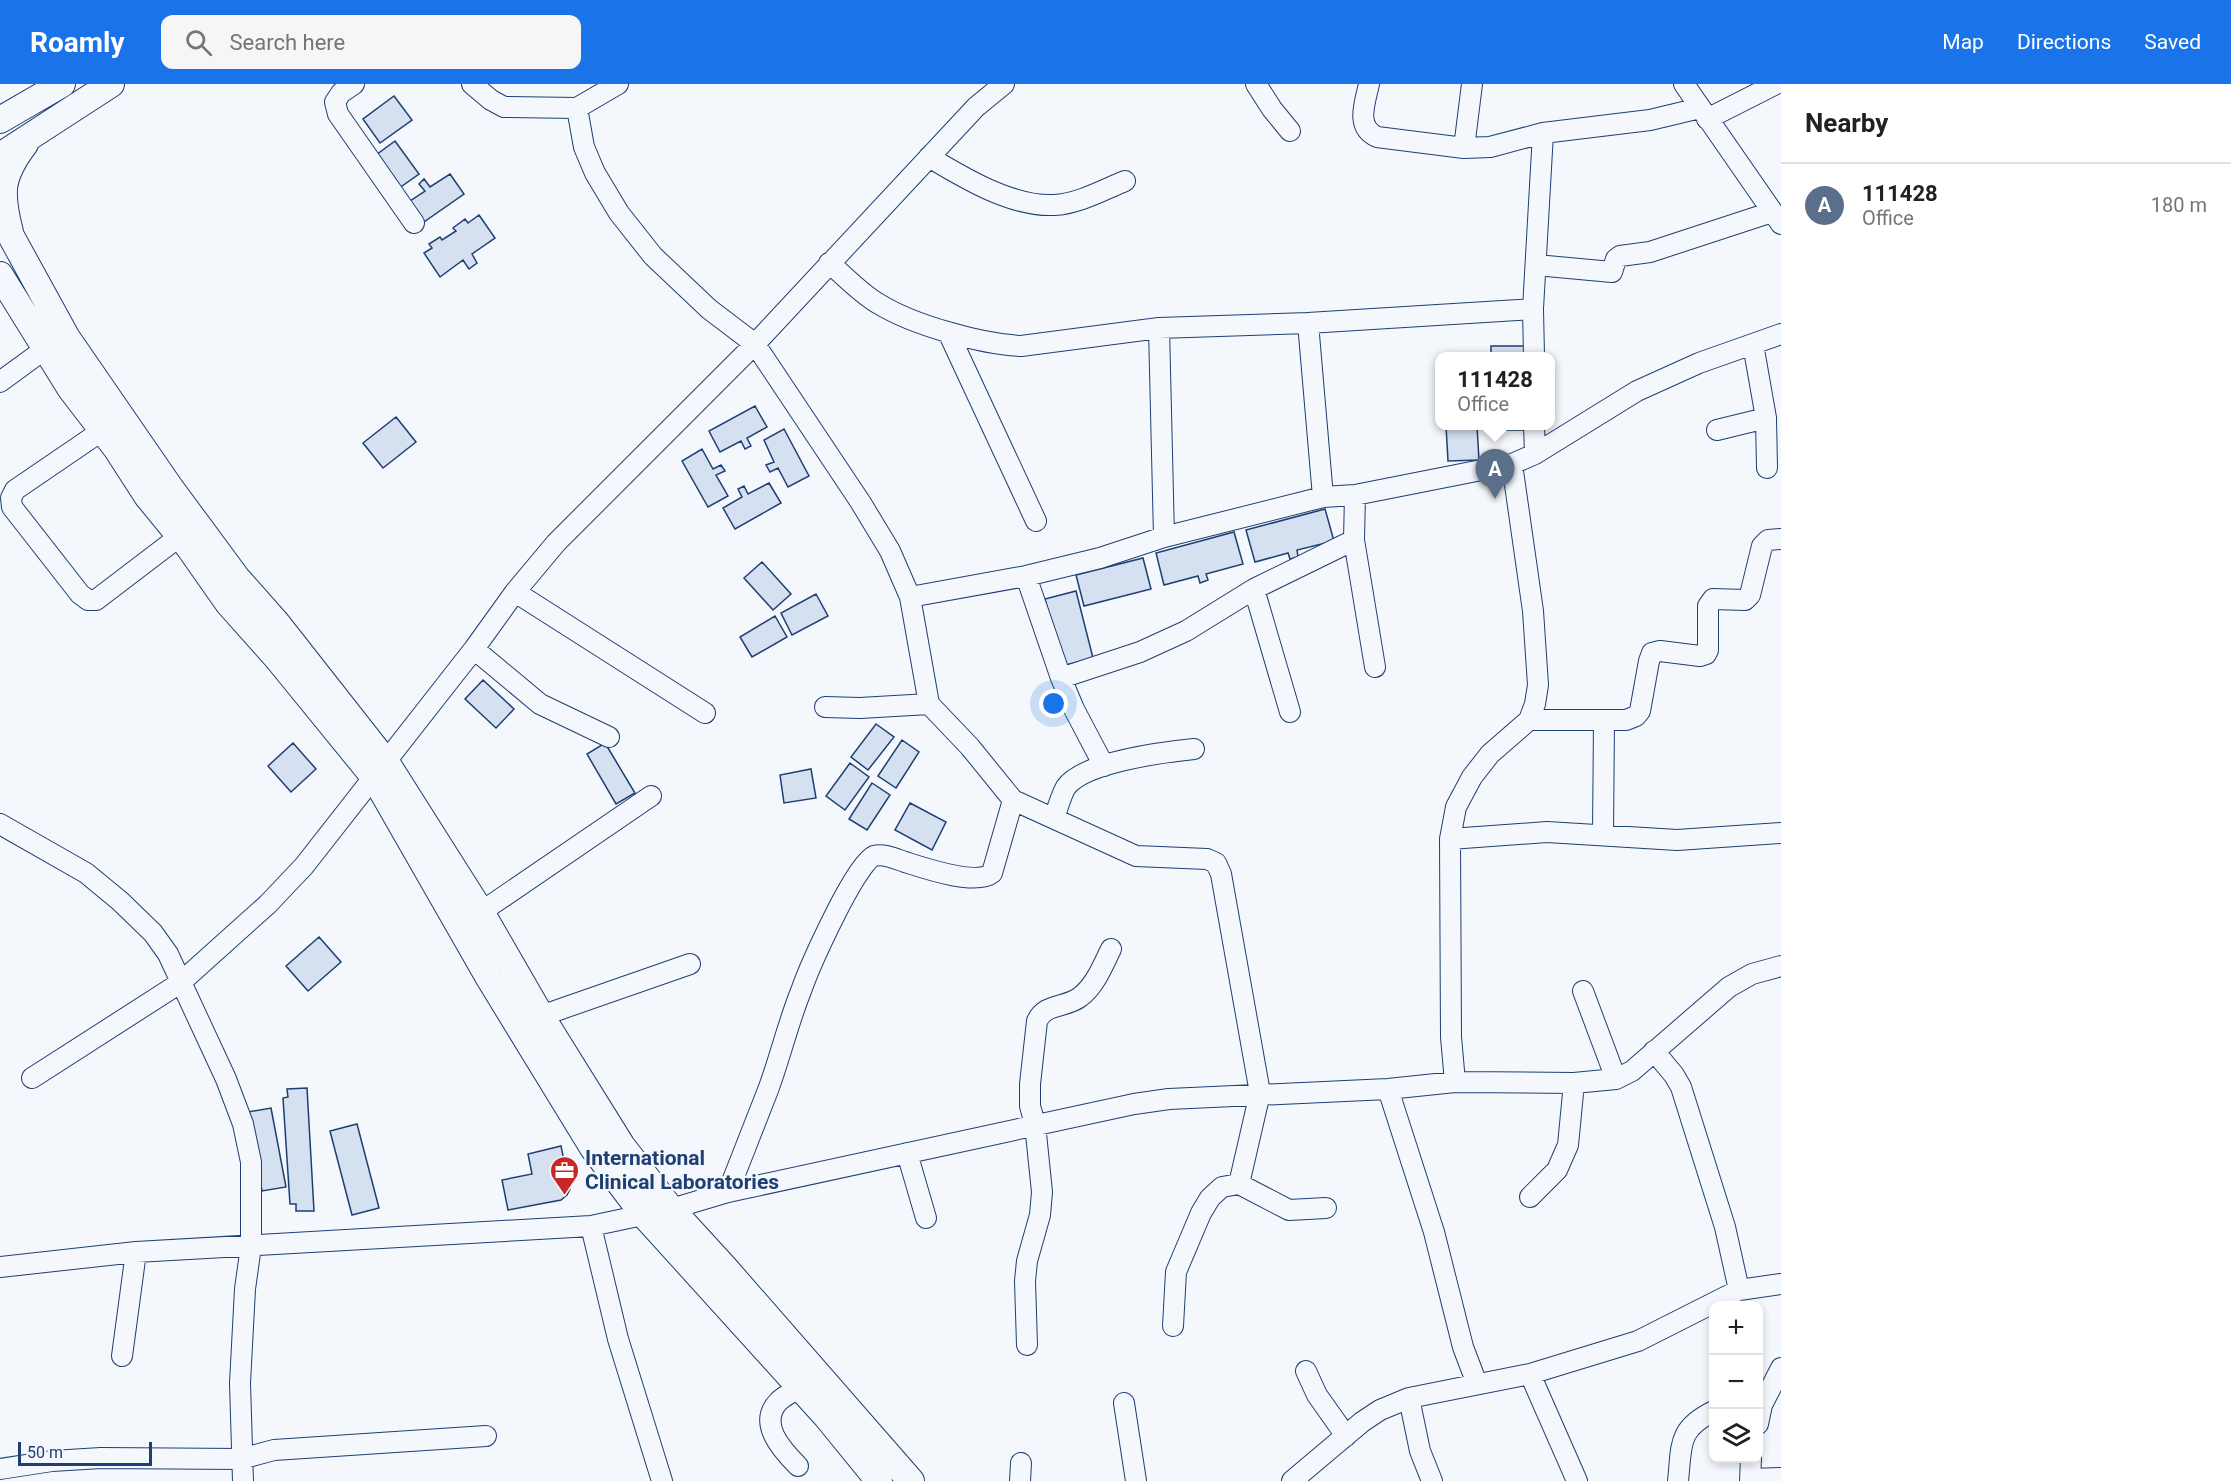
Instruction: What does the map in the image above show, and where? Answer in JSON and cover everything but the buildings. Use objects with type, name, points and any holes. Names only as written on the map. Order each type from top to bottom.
[{"type":"main road","points":[[6,112],[62,84]]},
{"type":"main road","points":[[0,156],[111,84]]},
{"type":"main road","points":[[13,242],[3,211],[0,192],[4,176],[16,154],[37,131]]},
{"type":"main road","points":[[0,216],[67,338],[169,486],[237,578],[276,622],[481,912],[541,1016],[622,1146],[671,1209],[911,1481]]},
{"type":"main road","points":[[0,275],[70,388],[228,603],[380,770],[519,1029],[593,1148],[643,1214],[826,1416],[879,1481]]},
{"type":"street","points":[[354,84],[341,93],[335,102],[338,114],[414,223]]},
{"type":"street","points":[[472,84],[491,100],[504,107],[577,108],[618,84]]},
{"type":"street","points":[[32,1078],[180,983],[297,874],[474,649],[515,592],[556,543],[756,344],[976,107],[1004,84]]},
{"type":"street","points":[[1256,84],[1290,131]]},
{"type":"street","points":[[1369,84],[1364,107],[1364,124],[1369,133],[1377,137],[1464,148],[1490,147],[1543,133],[1704,113],[1776,84]]},
{"type":"street","points":[[1464,148],[1472,84]]},
{"type":"street","points":[[1536,265],[1612,272],[1616,259],[1620,256],[1650,252],[1777,218],[1684,84]]},
{"type":"street","points":[[577,108],[584,147],[595,173],[619,213],[653,256],[709,309],[756,344],[890,551],[910,597],[929,704],[970,747],[1012,800],[1136,856],[1207,860],[1216,864],[1221,874],[1260,1093],[1239,1184]]},
{"type":"street","points":[[1534,352],[1533,309],[1543,133]]},
{"type":"street","points":[[929,157],[968,180],[1014,198],[1038,204],[1055,205],[1072,201],[1125,181]]},
{"type":"street","points":[[829,263],[879,304],[948,332],[1000,345],[1021,346],[1159,328],[1308,323],[1533,309]]},
{"type":"street","points":[[1308,323],[1323,497]]},
{"type":"street","points":[[1159,328],[1164,537]]},
{"type":"street","points":[[948,332],[1036,521]]},
{"type":"street","points":[[910,597],[1026,576],[1100,558],[1164,537],[1323,497],[1355,495],[1512,464],[1535,454],[1637,391],[1699,363],[1781,334]]},
{"type":"street","points":[[1754,344],[1766,418],[1767,468]]},
{"type":"street","points":[[0,382],[45,349]]},
{"type":"street","points":[[1717,430],[1766,418]]},
{"type":"street","points":[[103,430],[15,490],[11,498],[12,507],[80,594],[88,600],[96,600],[180,536]]},
{"type":"street","points":[[1534,430],[1535,454]]},
{"type":"street","points":[[1455,1082],[1451,1037],[1450,839],[1456,807],[1472,777],[1490,754],[1529,720],[1535,704],[1538,685],[1533,611],[1512,464]]},
{"type":"street","points":[[1355,495],[1354,540],[1375,667]]},
{"type":"street","points":[[1529,720],[1626,720],[1636,716],[1640,711],[1648,661],[1652,653],[1660,651],[1700,656],[1706,654],[1708,650],[1708,606],[1713,600],[1745,600],[1750,595],[1762,546],[1767,540],[1781,539]]},
{"type":"street","points":[[1061,678],[1140,652],[1186,631],[1254,590],[1354,540]]},
{"type":"street","points":[[1026,576],[1061,678],[1074,709],[1104,766]]},
{"type":"street","points":[[1254,590],[1290,712]]},
{"type":"street","points":[[515,592],[705,713]]},
{"type":"street","points":[[474,649],[540,704],[609,737]]},
{"type":"street","points":[[825,707],[860,708],[929,704]]},
{"type":"street","points":[[1603,835],[1604,720]]},
{"type":"street","points":[[1054,818],[1066,787],[1089,770],[1156,752],[1194,749]]},
{"type":"street","points":[[481,912],[651,796]]},
{"type":"street","points":[[728,1192],[768,1089],[801,990],[846,894],[864,864],[874,856],[885,855],[936,871],[980,878],[987,877],[992,873],[1012,800]]},
{"type":"street","points":[[0,824],[86,873],[120,901],[153,933],[168,954],[226,1079],[243,1124],[251,1162],[251,1246],[245,1289],[240,1383],[243,1481]]},
{"type":"street","points":[[1450,839],[1547,832],[1677,840],[1781,834]]},
{"type":"street","points":[[1027,1345],[1025,1281],[1027,1261],[1040,1215],[1042,1192],[1035,1124],[1030,1106],[1030,1084],[1037,1021],[1040,1013],[1073,1002],[1082,996],[1097,976],[1111,950]]},
{"type":"street","points":[[541,1016],[690,964]]},
{"type":"street","points":[[0,1267],[136,1252],[591,1226],[671,1209],[728,1192],[1035,1124],[1169,1098],[1388,1089],[1455,1082],[1574,1083],[1616,1078],[1632,1071],[1729,987],[1752,975],[1781,966]]},
{"type":"street","points":[[1583,991],[1616,1078]]},
{"type":"street","points":[[1654,1052],[1681,1087],[1725,1227],[1739,1290]]},
{"type":"street","points":[[1530,1197],[1557,1170],[1568,1145],[1574,1083]]},
{"type":"street","points":[[1388,1089],[1434,1232],[1463,1347],[1478,1384]]},
{"type":"street","points":[[907,1153],[926,1218]]},
{"type":"street","points":[[1173,1326],[1176,1272],[1202,1213],[1210,1198],[1221,1187],[1239,1184],[1289,1210],[1326,1208]]},
{"type":"street","points":[[591,1226],[618,1339],[662,1481]]},
{"type":"street","points":[[122,1356],[136,1252]]},
{"type":"street","points":[[1292,1481],[1380,1410],[1409,1398],[1530,1374],[1638,1341],[1739,1290],[1781,1284]]},
{"type":"street","points":[[1761,1409],[1781,1368]]},
{"type":"street","points":[[1306,1371],[1317,1395],[1346,1436]]},
{"type":"street","points":[[1530,1374],[1577,1481]]},
{"type":"street","points":[[798,1466],[779,1445],[771,1425],[773,1412],[779,1401],[799,1388]]},
{"type":"street","points":[[1409,1398],[1420,1451],[1432,1481]]},
{"type":"street","points":[[1124,1403],[1136,1481]]},
{"type":"street","points":[[1678,1481],[1683,1442],[1688,1428],[1709,1413]]},
{"type":"street","points":[[0,1469],[52,1461],[101,1458],[241,1459],[274,1450],[486,1436]]},
{"type":"street","points":[[1751,1463],[1750,1480],[1781,1478]]},
{"type":"place","name":"111428","points":[[1495,499]]},
{"type":"place","name":"International Clinical Laboratories","points":[[564,1196]]}]
